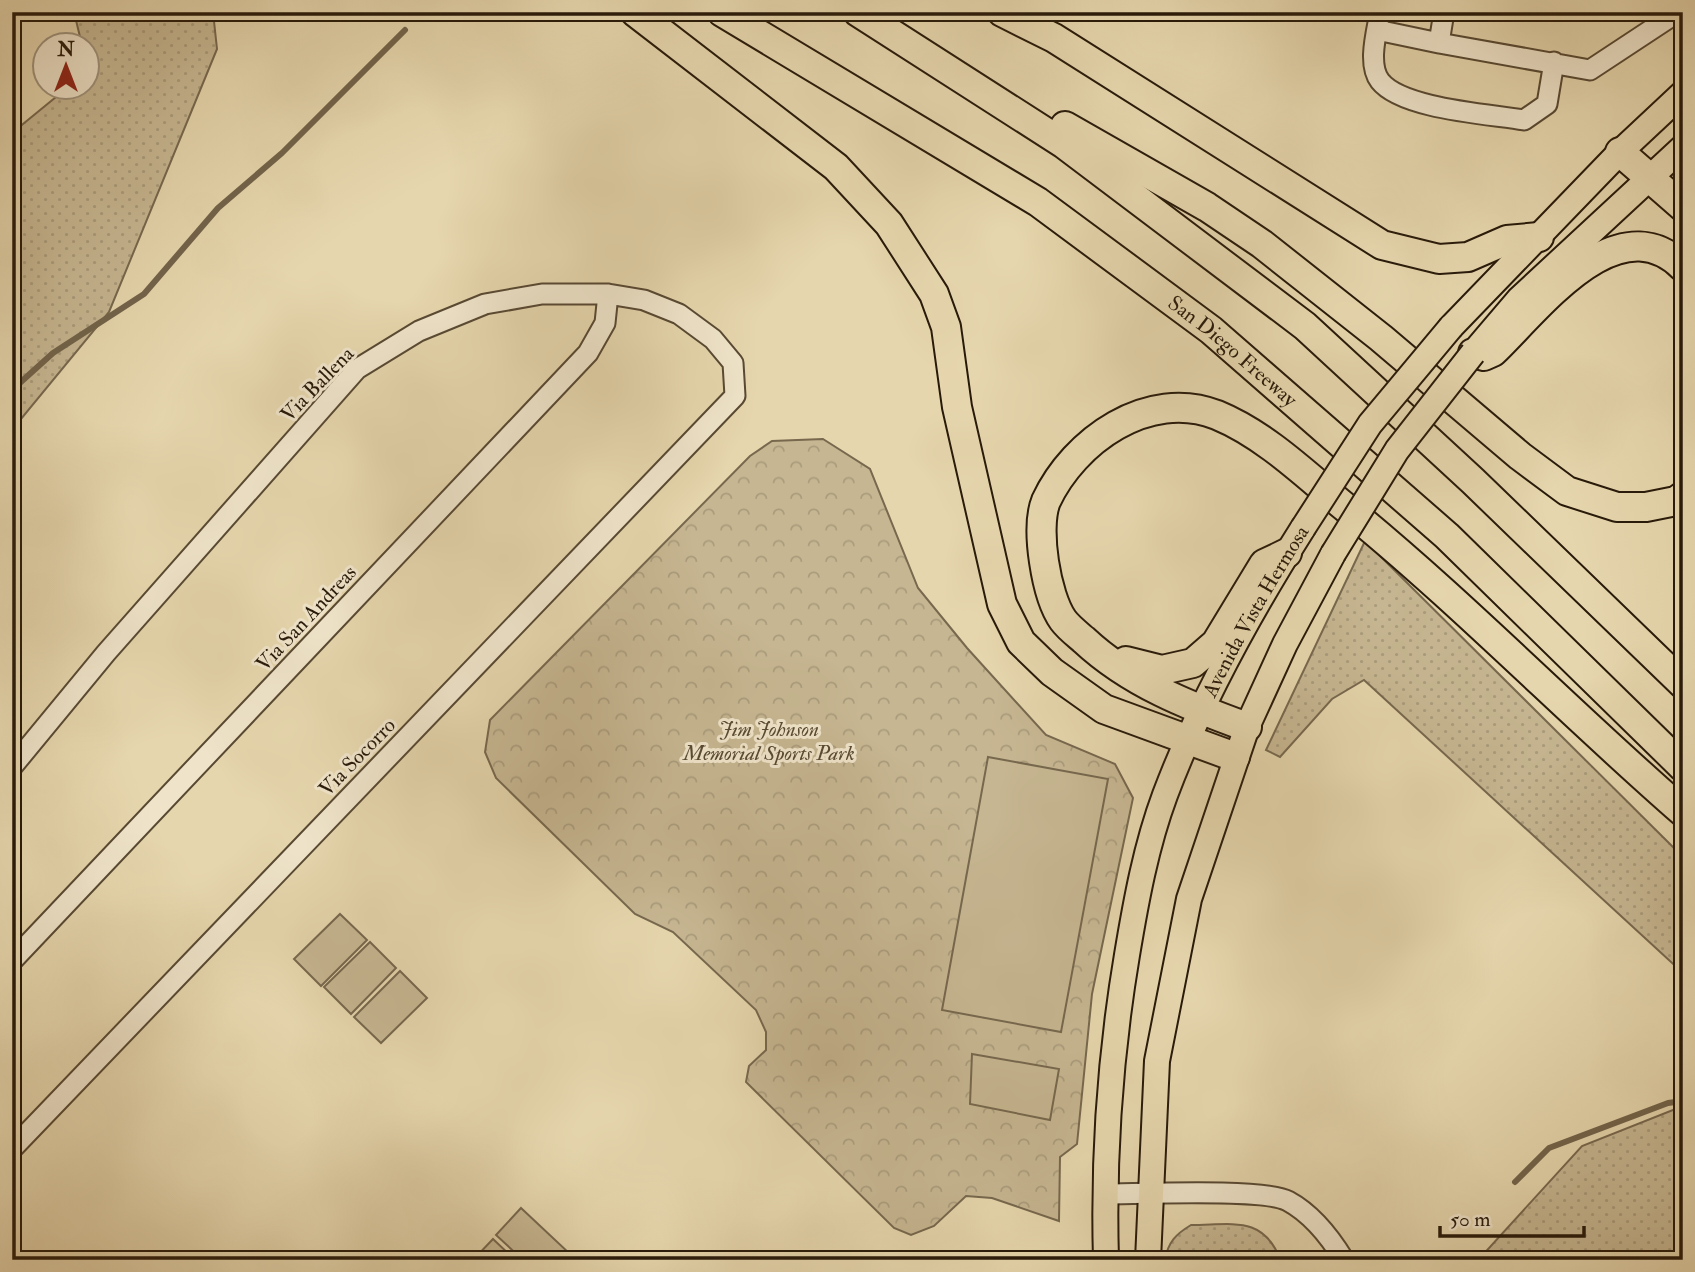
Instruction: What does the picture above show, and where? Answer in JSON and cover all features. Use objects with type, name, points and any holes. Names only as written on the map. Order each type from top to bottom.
[{"type":"highway","points":[[635,12],[836,167],[889,224],[934,294],[946,327],[957,407],[999,591],[1021,642],[1052,672],[1104,709],[1235,757]]},
{"type":"highway","name":"San Diego Freeway","points":[[722,12],[1038,202],[1211,330],[1447,536],[1683,767]]},
{"type":"highway","points":[[858,12],[1064,144],[1305,326],[1473,481],[1683,684]]},
{"type":"highway","points":[[1002,12],[1054,38],[1382,245],[1439,259],[1468,257],[1507,240],[1539,237]]},
{"type":"highway","points":[[913,45],[1002,91],[1207,207],[1262,244],[1381,338],[1520,456],[1567,491],[1617,507],[1646,507],[1683,496]]},
{"type":"highway","points":[[1619,152],[1683,207]]},
{"type":"highway","points":[[1473,353],[1484,356],[1493,352],[1588,262],[1612,250],[1636,246],[1661,251],[1683,267]]},
{"type":"highway","points":[[1247,727],[1202,711],[1105,659],[1062,619],[1058,609],[1042,566],[1045,504],[1071,459],[1126,418],[1172,407],[1216,415],[1270,445],[1387,541],[1593,734],[1683,812]]},
{"type":"highway","points":[[1105,659],[1124,660],[1162,670],[1193,663],[1216,643],[1264,564],[1287,553]]},
{"type":"main road","name":"Avenida Vista Hermosa","points":[[1106,1260],[1104,1194],[1114,1032],[1134,910],[1164,797],[1202,711],[1236,643],[1287,553],[1370,424],[1451,327],[1619,152],[1683,93]]},
{"type":"main road","name":"Avenida Vista Hermosa","points":[[1148,1260],[1157,1061],[1189,899],[1235,757],[1284,644],[1333,554],[1397,450],[1473,353],[1519,299],[1683,147]]},
{"type":"street","points":[[1439,43],[1444,12]]},
{"type":"street","points":[[1555,62],[1547,104],[1524,120],[1411,101],[1380,81],[1374,60],[1379,21],[1439,43],[1555,62],[1590,70],[1678,12]]},
{"type":"street","name":"Via Ballena","points":[[12,767],[106,653],[357,369],[419,331],[485,304],[542,294],[608,294],[644,299],[679,314],[713,339],[733,363],[735,396]]},
{"type":"street","name":"Via San Andreas","points":[[12,961],[588,353],[605,323],[608,294]]},
{"type":"street","name":"Via Socorro","points":[[12,1149],[735,396]]},
{"type":"street","points":[[1104,1194],[1259,1195],[1286,1200],[1312,1218],[1344,1260]]},
{"type":"green space","points":[[74,12],[213,12],[217,49],[109,312],[12,430],[12,133],[50,102],[102,102],[102,32],[79,32]]},
{"type":"green space","name":"Jim Johnson Memorial Sports Park","points":[[823,439],[870,469],[918,588],[967,648],[1046,735],[1115,764],[1133,798],[1092,994],[1077,1144],[1060,1157],[1059,1221],[992,1198],[966,1196],[934,1226],[911,1235],[894,1228],[746,1082],[749,1066],[766,1050],[766,1032],[756,1010],[673,932],[635,914],[496,778],[485,752],[490,720],[750,456],[772,441]]},
{"type":"green space","points":[[1365,541],[1683,857],[1683,973],[1364,680],[1332,699],[1280,757],[1266,750]]},
{"type":"green space","points":[[988,757],[1108,779],[1061,1032],[942,1010]]},
{"type":"green space","points":[[340,914],[367,940],[321,986],[294,959]]},
{"type":"green space","points":[[370,942],[396,968],[351,1014],[324,987]]},
{"type":"green space","points":[[400,971],[427,998],[381,1043],[354,1017]]},
{"type":"green space","points":[[972,1054],[1059,1069],[1050,1120],[970,1104]]},
{"type":"green space","points":[[1683,1106],[1683,1260],[1479,1259],[1582,1146]]},
{"type":"green space","points":[[521,1208],[569,1253],[563,1260],[523,1260],[496,1235]]},
{"type":"green space","points":[[1233,1224],[1255,1229],[1265,1235],[1280,1259],[1165,1260],[1174,1239],[1191,1225]]},
{"type":"green space","points":[[493,1239],[515,1260],[473,1260]]},
{"type":"waterway","points":[[12,390],[53,353],[144,294],[218,208],[282,153],[405,30]]},
{"type":"waterway","points":[[1515,1182],[1549,1148],[1668,1103],[1683,1101]]}]
